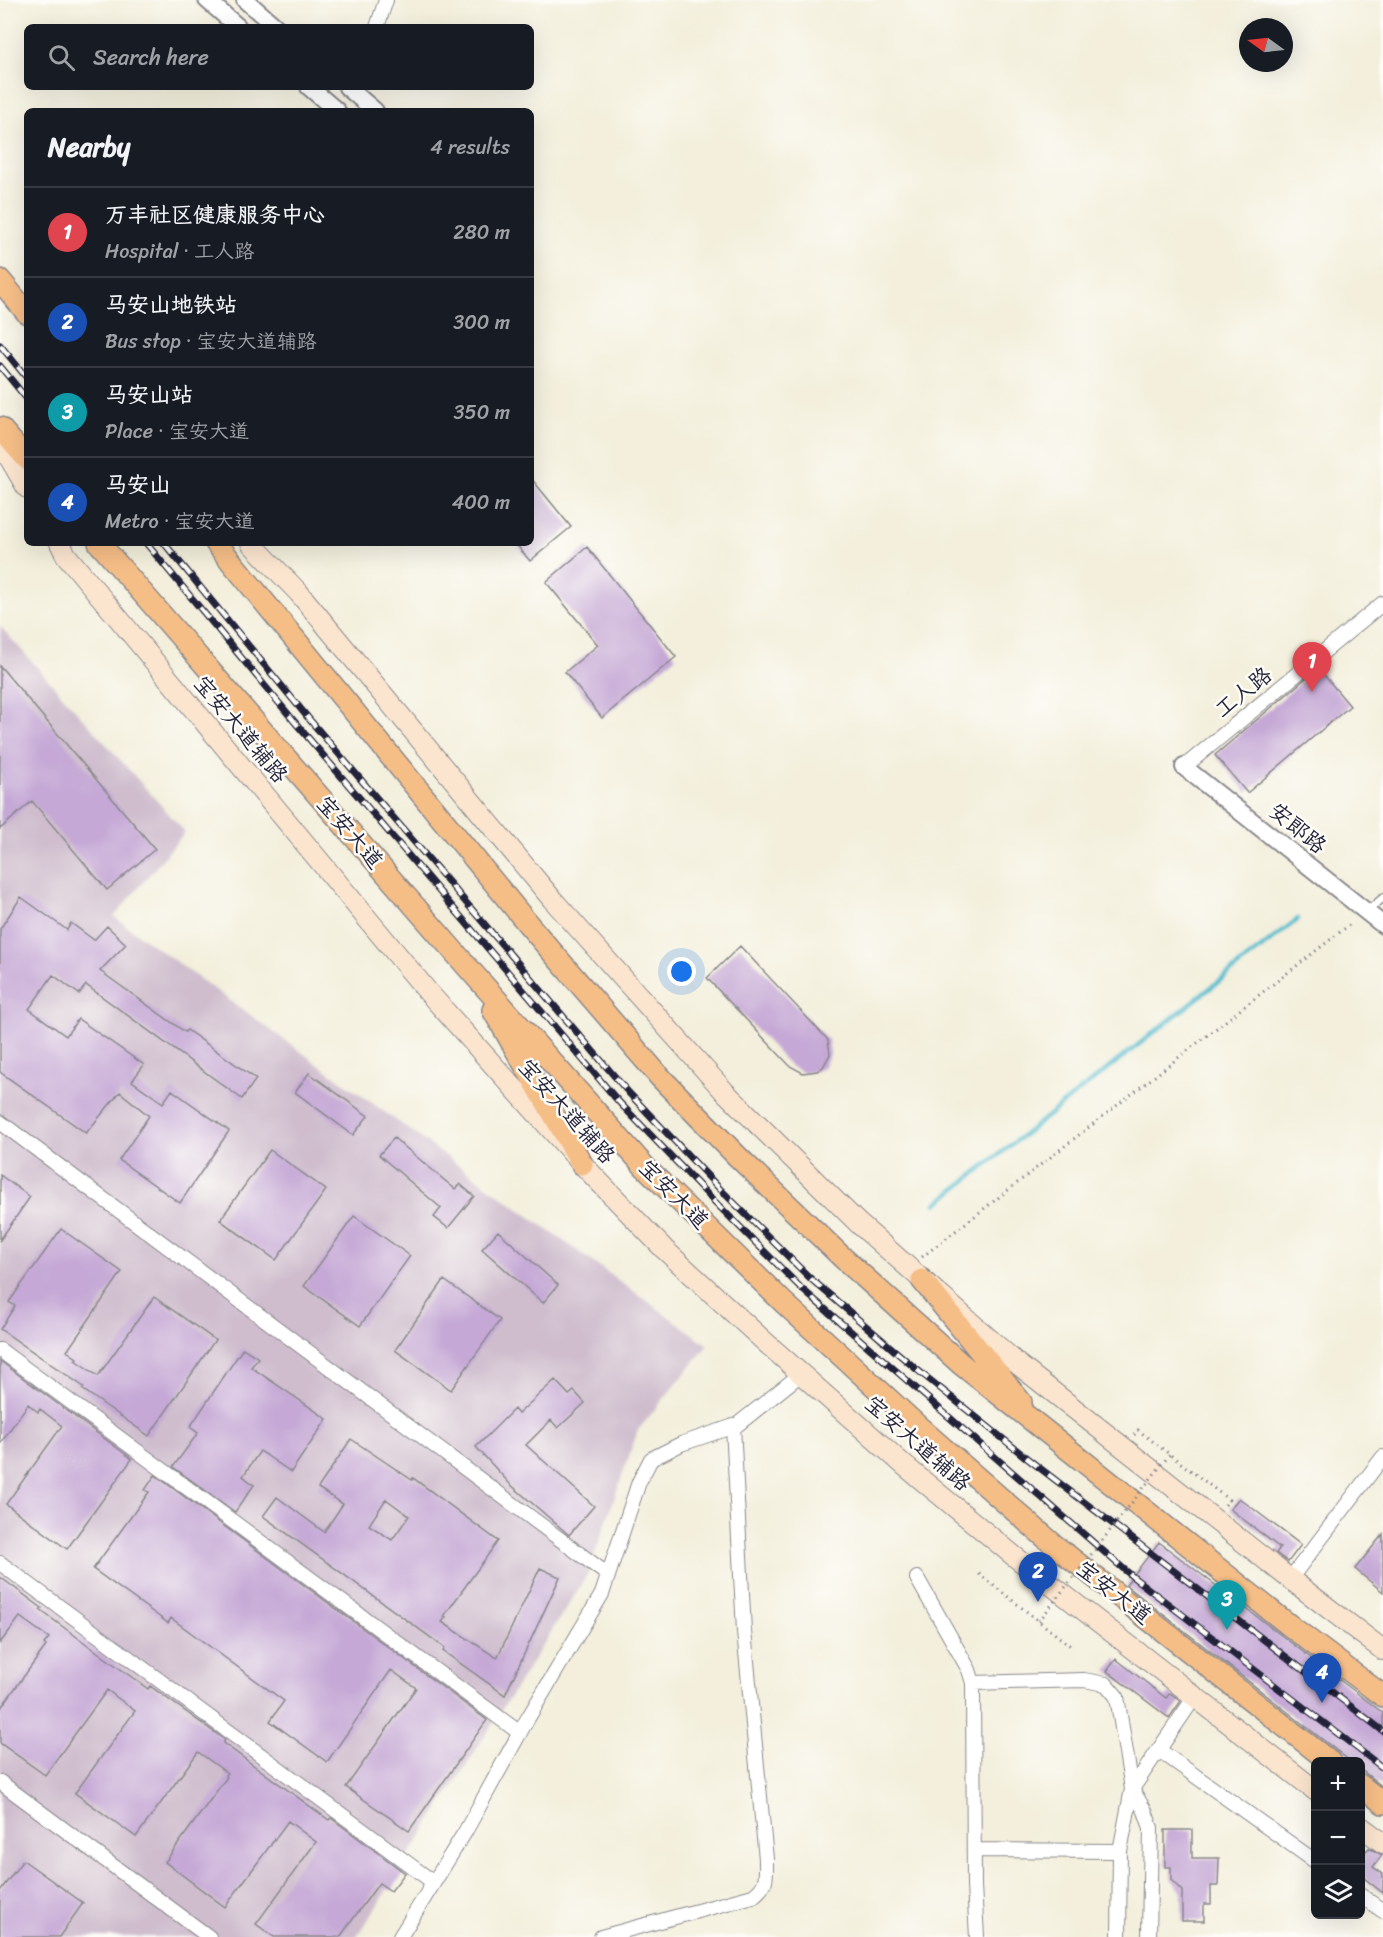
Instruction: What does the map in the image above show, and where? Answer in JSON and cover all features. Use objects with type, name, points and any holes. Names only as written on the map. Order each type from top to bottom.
[{"type":"main road","points":[[0,280],[24,309]]},
{"type":"main road","points":[[0,428],[24,456]]},
{"type":"main road","points":[[0,442],[24,483]]},
{"type":"main road","name":"宝安大道辅路","points":[[62,546],[74,564],[428,992],[582,1164],[664,1249],[905,1466],[1014,1556],[1311,1787]]},
{"type":"main road","name":"宝安大道","points":[[102,546],[470,970],[645,1167],[784,1303],[920,1428],[1054,1545],[1325,1757]]},
{"type":"main road","points":[[218,546],[528,924],[659,1076],[737,1156],[843,1258],[961,1364],[1048,1436],[1383,1696]]},
{"type":"main road","points":[[254,546],[298,593],[552,898],[724,1091],[858,1223],[919,1270],[1020,1366],[1383,1650]]},
{"type":"main road","points":[[470,970],[582,1164]]},
{"type":"main road","points":[[919,1270],[1048,1436]]},
{"type":"main road","points":[[1365,1789],[1383,1803]]},
{"type":"main road","points":[[1365,1830],[1383,1843]]},
{"type":"street","points":[[207,0],[235,24]]},
{"type":"street","points":[[245,0],[273,24]]},
{"type":"street","points":[[378,24],[386,0]]},
{"type":"street","points":[[312,90],[334,108]]},
{"type":"street","points":[[354,90],[372,108]]},
{"type":"street","name":"工人路","points":[[1184,767],[1383,603]]},
{"type":"street","name":"安郎路","points":[[1184,767],[1383,925]]},
{"type":"street","points":[[0,1122],[608,1575]]},
{"type":"street","points":[[0,1350],[520,1733]]},
{"type":"street","points":[[402,1936],[465,1832],[602,1594],[639,1482],[651,1459],[681,1444],[737,1425],[801,1374]]},
{"type":"street","points":[[601,1937],[753,1896],[761,1890],[766,1881],[766,1859],[744,1631],[733,1426]]},
{"type":"street","points":[[1290,1579],[1383,1457]]},
{"type":"street","points":[[0,1563],[433,1882]]},
{"type":"street","points":[[916,1578],[969,1670],[973,1683],[977,1937]]},
{"type":"street","points":[[973,1683],[1084,1680],[1106,1684],[1117,1697],[1132,1789],[1120,1851],[1119,1937]]},
{"type":"street","points":[[1132,1789],[1194,1698]]},
{"type":"street","points":[[1159,1750],[1311,1858]]},
{"type":"street","points":[[0,1782],[209,1937]]},
{"type":"street","points":[[1132,1789],[1145,1811],[1151,1828],[1149,1937]]},
{"type":"street","points":[[974,1850],[1120,1851]]},
{"type":"street","points":[[1365,1898],[1383,1911]]},
{"type":"lane","points":[[1366,912],[1383,898]]},
{"type":"path","points":[[919,1270],[1366,912]]},
{"type":"path","points":[[1138,1430],[1234,1504]]},
{"type":"path","points":[[1039,1621],[1170,1454]]},
{"type":"path","points":[[1221,1510],[1229,1500]]},
{"type":"path","points":[[980,1574],[1072,1648]]},
{"type":"shaded area","points":[[0,626],[185,832],[114,917],[708,1345],[638,1430],[588,1574],[357,1937],[0,1937]]},
{"type":"building","points":[[534,482],[571,527],[530,561],[518,546],[534,546]]},
{"type":"building","points":[[587,547],[676,657],[602,718],[565,672],[598,645],[546,582]]},
{"type":"building","points":[[0,666],[155,849],[107,890],[32,801],[0,829]]},
{"type":"building","points":[[1318,668],[1350,706],[1247,793],[1215,755]]},
{"type":"building","points":[[21,897],[67,930],[71,923],[94,940],[107,926],[126,944],[100,971],[256,1079],[242,1099],[86,985],[79,994],[53,975],[29,1009],[66,1036],[78,1019],[144,1065],[132,1081],[163,1103],[172,1090],[229,1131],[180,1203],[119,1160],[149,1116],[120,1092],[86,1133],[0,1072],[0,929]]},
{"type":"building","points":[[740,946],[828,1040],[830,1054],[823,1067],[817,1071],[803,1073],[790,1066],[707,978]]},
{"type":"building","points":[[309,1073],[368,1116],[353,1135],[295,1092]]},
{"type":"building","points":[[394,1138],[455,1189],[460,1184],[474,1196],[448,1228],[434,1217],[441,1208],[379,1155]]},
{"type":"building","points":[[270,1150],[326,1190],[276,1260],[220,1220]]},
{"type":"building","points":[[0,1175],[30,1197],[0,1240]]},
{"type":"building","points":[[354,1216],[410,1256],[360,1326],[304,1286]]},
{"type":"building","points":[[61,1229],[122,1272],[67,1351],[77,1358],[75,1360],[98,1376],[154,1297],[215,1340],[149,1436],[82,1389],[84,1387],[0,1329],[15,1306],[9,1302]]},
{"type":"building","points":[[498,1231],[558,1285],[543,1303],[482,1249]]},
{"type":"building","points":[[444,1280],[500,1320],[451,1390],[395,1350]]},
{"type":"building","points":[[243,1348],[258,1358],[251,1367],[327,1419],[291,1472],[260,1451],[243,1476],[254,1485],[235,1512],[173,1467],[198,1433],[190,1427]]},
{"type":"building","points":[[0,1361],[132,1459],[67,1549],[6,1504],[62,1426],[40,1409],[38,1412],[28,1404],[0,1444]]},
{"type":"building","points":[[555,1380],[569,1395],[574,1391],[585,1403],[558,1428],[551,1420],[526,1445],[594,1506],[569,1535],[510,1484],[476,1447],[514,1409],[518,1414]]},
{"type":"building","points":[[351,1439],[412,1480],[413,1478],[498,1541],[442,1622],[497,1658],[540,1568],[560,1577],[505,1695],[443,1651],[445,1648],[263,1516],[277,1497],[324,1532],[343,1504],[318,1488]],"holes":[[[386,1499],[409,1516],[392,1540],[369,1525]]]},
{"type":"building","points":[[155,1475],[487,1720],[409,1831],[346,1787],[416,1688],[391,1670],[327,1762],[270,1721],[284,1701],[171,1618],[168,1623],[93,1569],[149,1492],[145,1490]]},
{"type":"building","points":[[1239,1498],[1301,1545],[1288,1562],[1276,1553],[1280,1548],[1230,1509]]},
{"type":"building","points":[[1383,1534],[1383,1592],[1355,1569]]},
{"type":"building","points":[[1159,1542],[1383,1713],[1383,1787],[1365,1773],[1365,1757],[1345,1757],[1126,1585]]},
{"type":"building","points":[[0,1577],[42,1608],[40,1610],[148,1689],[150,1686],[225,1740],[223,1743],[405,1873],[391,1891],[379,1883],[340,1937],[274,1937],[256,1924],[316,1842],[288,1821],[225,1907],[165,1862],[227,1777],[225,1775],[227,1773],[198,1752],[136,1837],[75,1793],[135,1711],[107,1690],[45,1775],[0,1743],[0,1709],[46,1646],[44,1644],[49,1638],[20,1617],[0,1643]]},
{"type":"building","points":[[1116,1659],[1166,1698],[1170,1693],[1181,1701],[1169,1718],[1107,1671]]},
{"type":"building","points":[[1165,1830],[1192,1830],[1192,1858],[1219,1858],[1218,1886],[1211,1886],[1211,1904],[1204,1904],[1204,1921],[1182,1921],[1182,1891],[1171,1880],[1171,1867],[1165,1867]]},
{"type":"building","points":[[1369,1848],[1382,1855],[1373,1867],[1383,1874],[1383,1893],[1365,1879],[1365,1852]]},
{"type":"building","points":[[23,1860],[83,1903],[59,1937],[0,1937],[0,1891]]},
{"type":"waterway","points":[[936,1204],[1298,919]]},
{"type":"railway","points":[[0,345],[24,374]]},
{"type":"railway","points":[[0,366],[24,395]]},
{"type":"railway","points":[[148,546],[299,727],[618,1101],[802,1289],[1133,1577],[1383,1768]]},
{"type":"railway","points":[[166,546],[309,719],[628,1092],[719,1188],[811,1279],[915,1368],[1028,1459],[1383,1731]]},
{"type":"place","name":"万丰社区健康服务中心","points":[[1312,692]]},
{"type":"place","name":"马安山地铁站","points":[[1038,1602]]},
{"type":"place","name":"马安山站","points":[[1227,1630]]},
{"type":"place","name":"马安山","points":[[1322,1703]]}]
